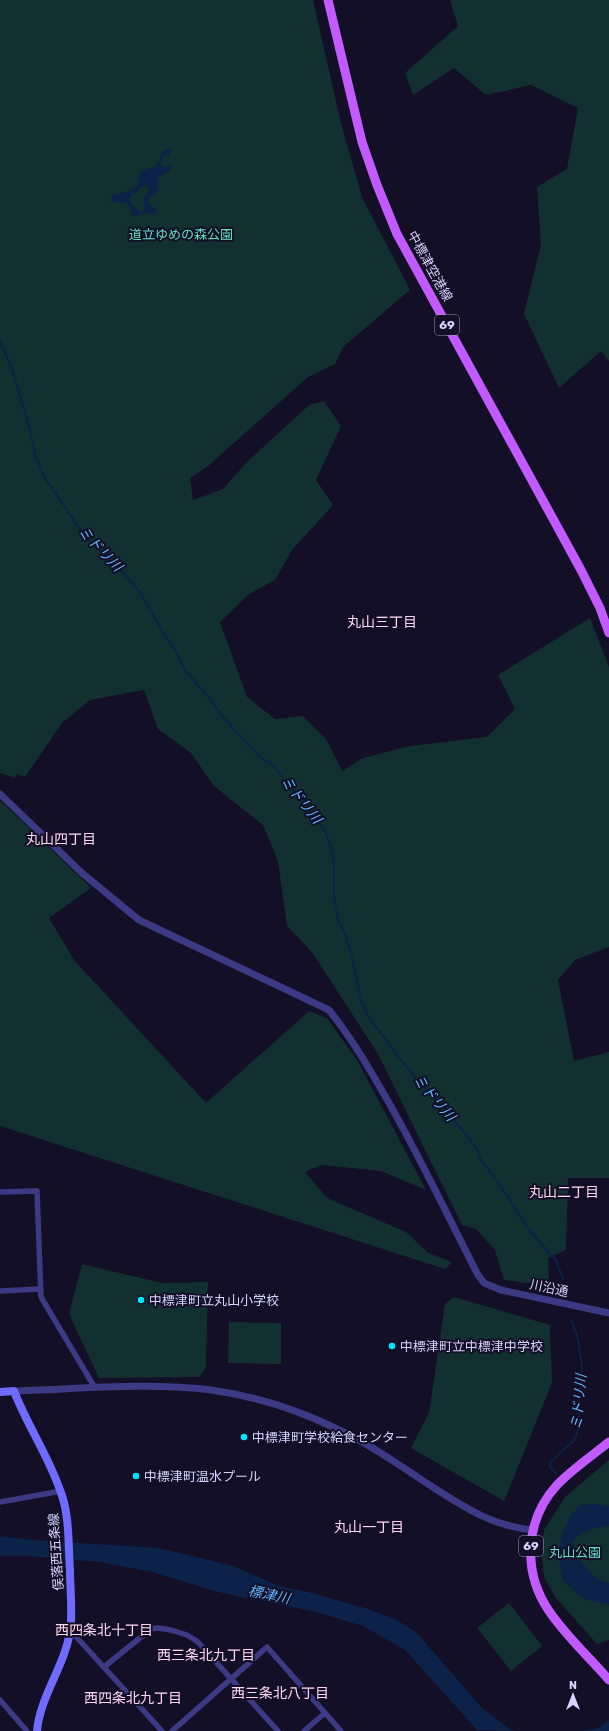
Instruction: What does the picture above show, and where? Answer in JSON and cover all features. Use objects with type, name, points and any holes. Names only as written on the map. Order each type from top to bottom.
[{"type":"main road","name":"中標津空港線","points":[[328,0],[362,142],[388,213],[398,234],[578,564],[600,608],[609,633]]},
{"type":"main road","points":[[0,1392],[14,1391]]},
{"type":"main road","name":"俣落西五条線","points":[[14,1391],[47,1458],[61,1491],[66,1511],[68,1531],[72,1596],[70,1630],[67,1648],[47,1694],[37,1731]]},
{"type":"main road","name":"69","points":[[609,1442],[558,1483],[541,1506],[532,1530],[530,1549],[535,1585],[549,1611],[609,1680]]},
{"type":"street","name":"川沿通","points":[[0,794],[82,873],[139,920],[329,1010],[343,1027],[366,1061],[416,1153],[478,1275],[484,1283],[501,1290],[609,1313]]},
{"type":"street","points":[[0,1192],[37,1191],[41,1297],[95,1388]]},
{"type":"street","points":[[0,1291],[40,1289]]},
{"type":"street","points":[[14,1391],[164,1386],[212,1390],[276,1404],[336,1428],[466,1509],[488,1520],[513,1528],[532,1530]]},
{"type":"street","points":[[0,1502],[61,1491]]},
{"type":"street","points":[[104,1667],[151,1629],[158,1628],[186,1635],[198,1642],[278,1731]]},
{"type":"street","points":[[70,1630],[162,1731]]},
{"type":"street","points":[[172,1731],[267,1647],[341,1731]]},
{"type":"street","points":[[0,1700],[27,1731]]},
{"type":"street","points":[[304,1731],[325,1712]]},
{"type":"green space","name":"道立ゆめの森公園","points":[[0,0],[313,0],[341,123],[362,197],[410,290],[343,347],[335,364],[308,377],[208,466],[190,478],[193,500],[223,489],[248,461],[309,405],[324,401],[341,426],[316,480],[333,505],[292,550],[275,580],[249,594],[220,622],[247,697],[275,719],[303,716],[326,739],[342,771],[363,758],[410,746],[487,737],[515,709],[498,675],[590,618],[609,667],[609,947],[575,960],[558,980],[574,1061],[609,1052],[609,1178],[568,1178],[566,1250],[548,1258],[549,1286],[504,1280],[495,1250],[476,1229],[462,1225],[378,1054],[312,952],[287,926],[278,861],[263,825],[214,786],[191,753],[158,729],[144,690],[90,700],[62,723],[25,777],[16,774],[15,778],[0,773]]},
{"type":"green space","points":[[450,0],[609,0],[609,361],[601,351],[559,388],[524,314],[541,244],[537,187],[567,169],[578,108],[531,85],[486,95],[454,68],[413,95],[405,73],[458,26]]},
{"type":"green space","points":[[0,800],[91,888],[49,918],[74,960],[206,1103],[309,1011],[327,1018],[357,1060],[426,1190],[381,1171],[322,1165],[305,1172],[327,1198],[406,1232],[428,1253],[452,1262],[445,1269],[0,1126]]},
{"type":"green space","points":[[82,1264],[162,1283],[208,1282],[206,1367],[199,1377],[99,1378],[69,1314]]},
{"type":"green space","points":[[454,1297],[550,1325],[552,1383],[504,1501],[411,1448],[429,1413],[445,1304]]},
{"type":"green space","points":[[229,1322],[281,1323],[281,1364],[228,1363]]},
{"type":"green space","name":"丸山公園","points":[[609,1460],[609,1640],[597,1644],[555,1597],[544,1577],[541,1549],[544,1530],[565,1497]]},
{"type":"green space","points":[[509,1603],[542,1646],[511,1671],[477,1628]]},
{"type":"water","points":[[170,149],[170,159],[168,154],[163,155],[161,164],[164,168],[170,165],[171,162],[171,170],[159,176],[158,192],[149,198],[149,204],[157,209],[155,214],[145,212],[135,217],[132,215],[131,209],[127,204],[111,201],[112,196],[132,190],[137,186],[139,172],[156,166],[160,160],[161,152]],"holes":[[[145,185],[148,187],[149,191],[143,199],[145,209],[140,212],[130,203],[130,197]]]},
{"type":"water","points":[[597,1504],[609,1506],[609,1526],[589,1530],[572,1542],[582,1562],[591,1573],[602,1581],[609,1583],[609,1605],[588,1600],[579,1595],[563,1581],[558,1555],[562,1535],[570,1516],[580,1505]]},
{"type":"water","name":"標津川","points":[[0,1536],[32,1540],[159,1548],[233,1566],[279,1586],[308,1592],[365,1608],[395,1619],[416,1632],[482,1708],[507,1727],[515,1731],[477,1730],[405,1650],[363,1626],[316,1612],[218,1592],[152,1572],[100,1562],[29,1556],[0,1556]]},
{"type":"water","points":[[609,1720],[609,1731],[582,1731],[598,1728]]},
{"type":"waterway","name":"ミドリ川","points":[[0,341],[12,369],[29,426],[36,458],[45,478],[84,535],[127,577],[139,591],[164,634],[176,651],[184,669],[212,701],[222,716],[261,758],[272,764],[324,829],[331,847],[334,863],[334,898],[338,919],[345,933],[352,957],[361,1001],[368,1016],[404,1064],[422,1085],[433,1095],[468,1137],[476,1148],[480,1158],[506,1194],[529,1230],[556,1260],[563,1279]]},
{"type":"waterway","name":"ミドリ川","points":[[556,1473],[550,1467],[550,1463],[575,1439],[578,1430],[582,1365],[577,1335],[571,1320]]},
{"type":"place","name":"中標津町立丸山小学校","points":[[141,1300]]},
{"type":"place","name":"中標津町立中標津中学校","points":[[392,1346]]},
{"type":"place","name":"中標津町学校給食センター","points":[[244,1437]]},
{"type":"place","name":"中標津町温水プール","points":[[136,1476]]},
{"type":"district","name":"丸山三丁目","points":[[382,622]]},
{"type":"district","name":"丸山四丁目","points":[[61,839]]},
{"type":"district","name":"丸山二丁目","points":[[564,1192]]},
{"type":"district","name":"丸山一丁目","points":[[369,1527]]},
{"type":"district","name":"西四条北十丁目","points":[[104,1630]]},
{"type":"district","name":"西三条北九丁目","points":[[206,1655]]},
{"type":"district","name":"西三条北八丁目","points":[[280,1693]]},
{"type":"district","name":"西四条北九丁目","points":[[133,1698]]}]
